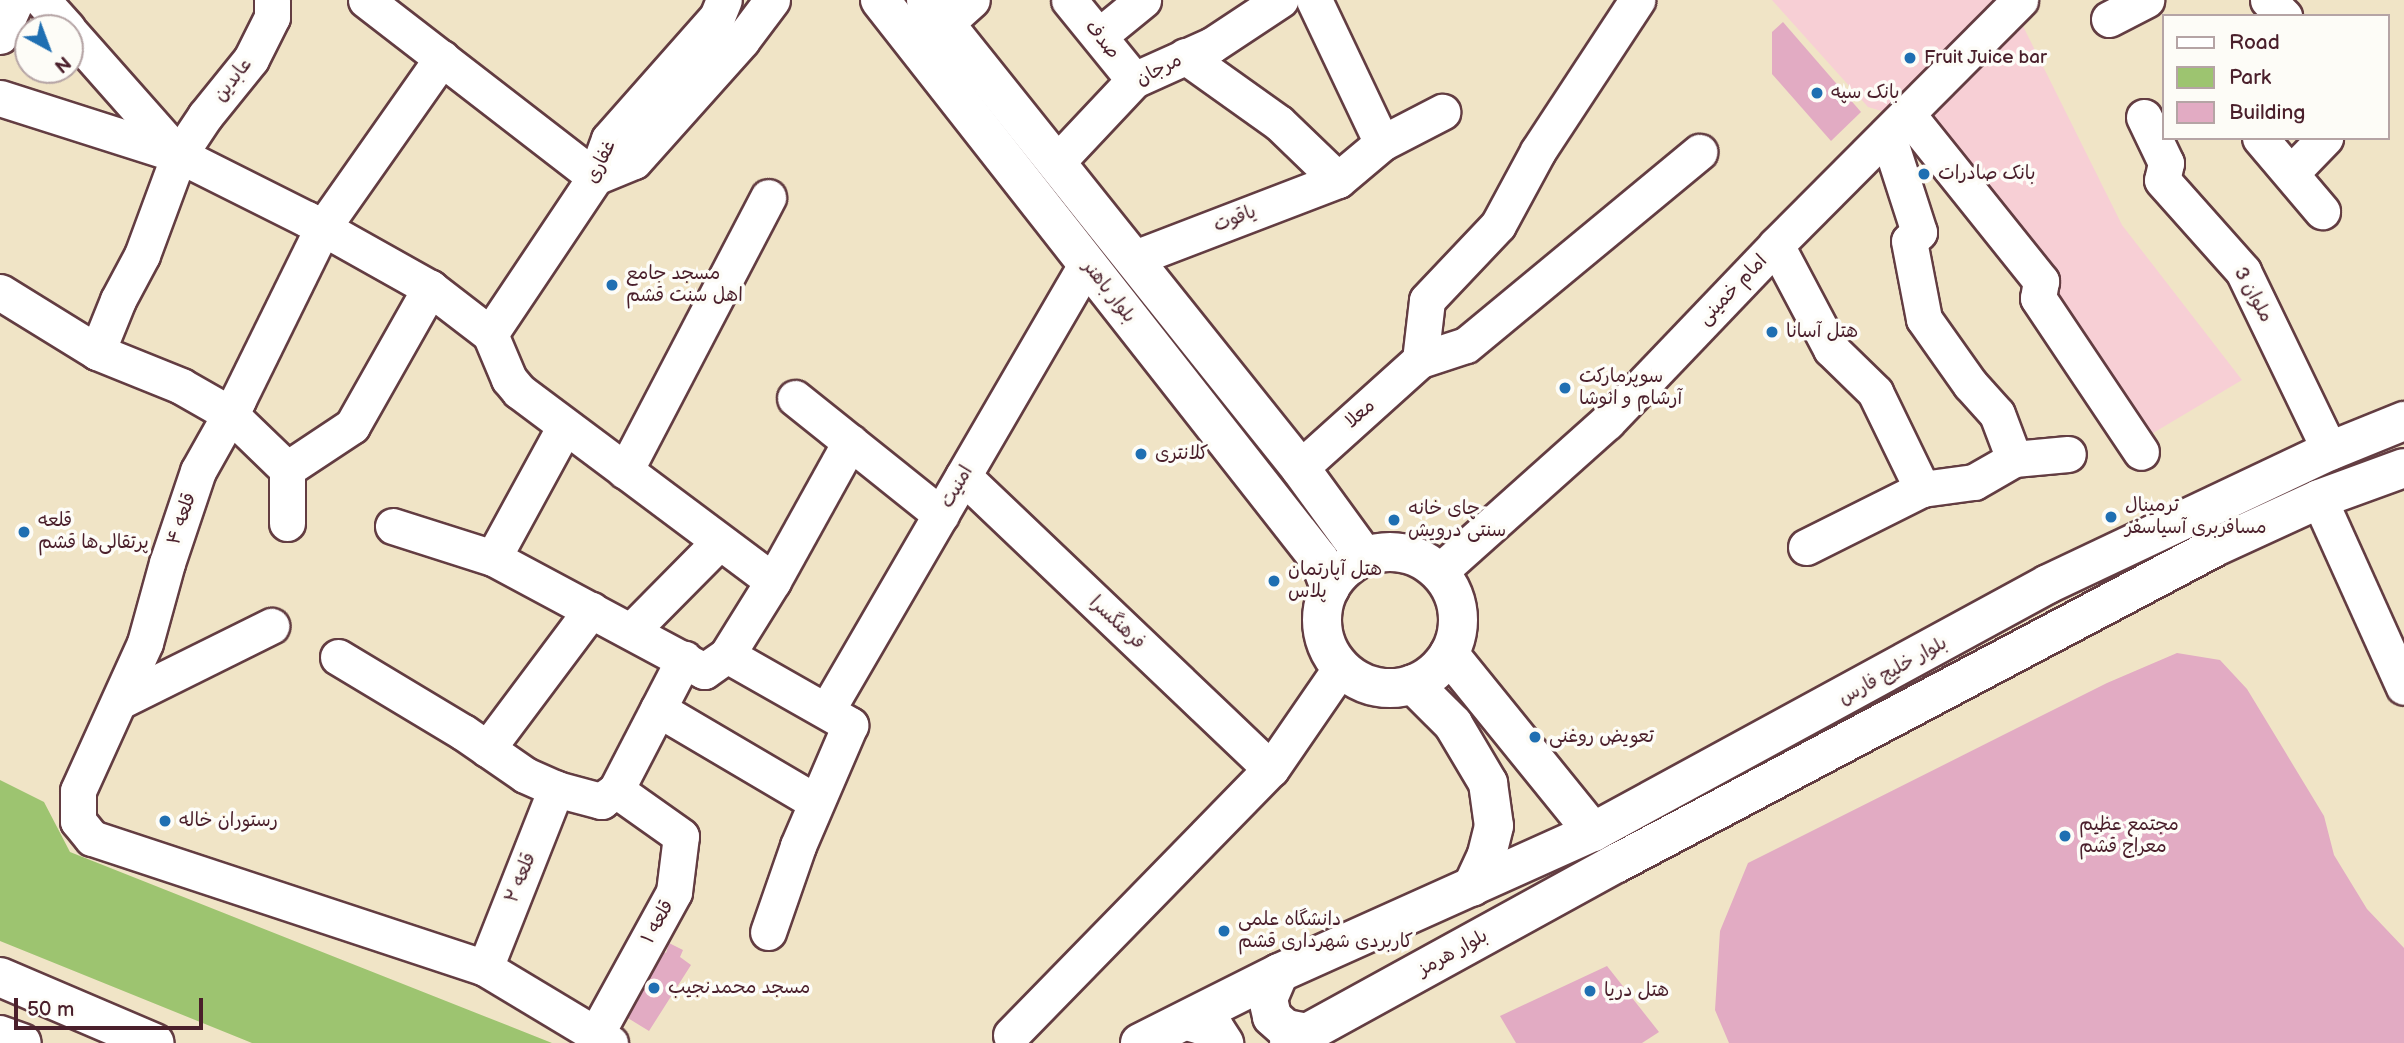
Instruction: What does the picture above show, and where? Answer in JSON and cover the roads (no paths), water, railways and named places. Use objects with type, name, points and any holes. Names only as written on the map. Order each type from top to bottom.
[{"type":"main road","name":"بلوار باهنر","points":[[880,0],[1319,559],[1330,588]]},
{"type":"main road","name":"بلوار باهنر","points":[[948,8],[1056,163],[1300,468],[1365,557]]},
{"type":"main road","name":"بلوار خلیج فارس","points":[[1472,887],[1593,832],[2048,584],[2330,451],[2404,421]]},
{"type":"main road","name":"بلوار خلیج فارس","points":[[1617,863],[2217,546],[2319,499],[2404,468]]},
{"type":"main road","points":[[1385,552],[1405,553],[1423,560],[1439,572],[1450,586],[1457,611],[1456,637],[1449,654],[1427,677],[1413,684],[1394,688],[1374,686],[1356,679],[1341,667],[1331,653],[1322,621],[1330,588],[1345,569],[1365,557],[1385,552]]},
{"type":"main road","points":[[1449,654],[1593,832]]},
{"type":"main road","points":[[1140,1043],[1279,973],[1472,887],[1486,857],[1493,826],[1488,783],[1453,724],[1413,684]]},
{"type":"main road","name":"بلوار هرمز","points":[[1298,1038],[1617,863]]},
{"type":"main road","points":[[1279,973],[1268,999],[1272,1017],[1298,1038]]},
{"type":"main road","points":[[0,977],[155,1043]]},
{"type":"main road","points":[[1186,1021],[1215,1029],[1224,1043]]},
{"type":"main road","points":[[0,1035],[22,1043]]},
{"type":"street","points":[[0,36],[16,0]]},
{"type":"street","points":[[42,0],[54,14]]},
{"type":"street","name":"عابدین","points":[[97,352],[118,300],[142,256],[179,155],[205,116],[251,59],[272,17],[272,0]]},
{"type":"street","points":[[366,0],[596,177],[634,161],[742,40],[772,0]]},
{"type":"street","name":"غفاری","points":[[490,334],[596,177],[609,139],[717,18],[724,0]]},
{"type":"street","name":"صدف","points":[[1069,0],[1135,80]]},
{"type":"street","points":[[1099,36],[1143,0]]},
{"type":"street","name":"مرجان","points":[[1056,163],[1135,80],[1212,45],[1280,0]]},
{"type":"street","points":[[1314,0],[1382,143]]},
{"type":"street","points":[[1637,0],[1538,150],[1498,225],[1427,300],[1420,360],[1466,345],[1699,152]]},
{"type":"street","name":"امام خمینی","points":[[1439,572],[1607,422],[1776,245],[1898,126],[2020,0]]},
{"type":"street","points":[[2109,19],[2146,0]]},
{"type":"street","points":[[2153,0],[2162,16]]},
{"type":"street","points":[[84,48],[179,155]]},
{"type":"street","points":[[1185,56],[1279,123],[1338,180]]},
{"type":"street","name":"قلعه ۴","points":[[442,58],[322,229],[230,414],[198,471],[167,563],[145,643],[78,791],[78,821],[92,838],[485,968]]},
{"type":"street","points":[[0,98],[179,155],[288,208],[429,288],[490,334],[509,379],[519,391],[773,581]]},
{"type":"street","name":"یاقوت","points":[[1132,258],[1338,180],[1382,143],[1442,112]]},
{"type":"street","name":"ملوان 3","points":[[2144,117],[2166,163],[2162,180],[2243,271],[2330,451]]},
{"type":"street","points":[[1898,126],[2041,281],[2038,298],[2141,452]]},
{"type":"street","points":[[1898,126],[1919,232],[1909,241],[1924,319],[1969,384],[1997,414],[2014,459]]},
{"type":"street","points":[[2262,140],[2322,211]]},
{"type":"street","points":[[2291,173],[2323,140]]},
{"type":"street","points":[[625,471],[768,197]]},
{"type":"street","points":[[1776,245],[1831,349],[1875,392],[1922,489]]},
{"type":"street","name":"امنیت","points":[[827,710],[1087,263]]},
{"type":"street","points":[[287,470],[352,426],[429,288]]},
{"type":"street","points":[[0,292],[97,352],[181,386],[230,414],[287,470],[286,523]]},
{"type":"street","name":"معلا","points":[[1300,468],[1420,360]]},
{"type":"street","points":[[795,398],[941,515]]},
{"type":"street","points":[[493,558],[565,426]]},
{"type":"street","points":[[393,526],[493,558],[704,671],[727,655],[773,581],[850,442]]},
{"type":"street","points":[[1806,547],[1922,489],[1975,482],[2014,459],[2068,454]]},
{"type":"street","name":"فرهنگسرا","points":[[963,476],[1271,769]]},
{"type":"street","points":[[2319,499],[2404,687]]},
{"type":"street","points":[[631,631],[719,542]]},
{"type":"street","points":[[487,749],[592,610]]},
{"type":"street","points":[[120,701],[271,626]]},
{"type":"street","points":[[727,655],[850,725],[797,846],[768,932]]},
{"type":"street","points":[[338,657],[525,775],[556,789],[601,801],[616,790],[684,659]]},
{"type":"street","points":[[1011,1035],[1271,769],[1341,667]]},
{"type":"street","points":[[658,709],[816,802]]},
{"type":"street","name":"قلعه ۲","points":[[485,968],[556,789]]},
{"type":"street","name":"قلعه ۱","points":[[603,1038],[674,892],[681,836],[616,790]]},
{"type":"street","points":[[485,968],[603,1038]]},
{"type":"place","name":"Fruit Juice bar","points":[[1910,58]]},
{"type":"place","name":"بانک سپه","points":[[1817,93]]},
{"type":"place","name":"بانک صادرات","points":[[1924,174]]},
{"type":"place","name":"مسجد جامع اهل سنت قشم","points":[[612,285]]},
{"type":"place","name":"هتل آسانا","points":[[1772,332]]},
{"type":"place","name":"سوپرمارکت آرشام و انوشا","points":[[1565,388]]},
{"type":"place","name":"کلانتری","points":[[1141,454]]},
{"type":"place","name":"ترمینال مسافربری آسیاسفر","points":[[2111,517]]},
{"type":"place","name":"چای خانه سنتی درویش","points":[[1394,520]]},
{"type":"place","name":"قلعه پرتقالی‌ها قشم","points":[[24,532]]},
{"type":"place","name":"هتل آپارتمان پلاس","points":[[1274,581]]},
{"type":"place","name":"تعویض روغنی","points":[[1535,737]]},
{"type":"place","name":"رستوران خاله","points":[[165,821]]},
{"type":"place","name":"مجتمع عظیم معراج قشم","points":[[2065,836]]},
{"type":"place","name":"دانشگاه علمی کاربردی شهرداری قشم","points":[[1224,931]]},
{"type":"place","name":"مسجد محمدنجیب","points":[[654,988]]},
{"type":"place","name":"هتل دریا","points":[[1590,991]]}]
